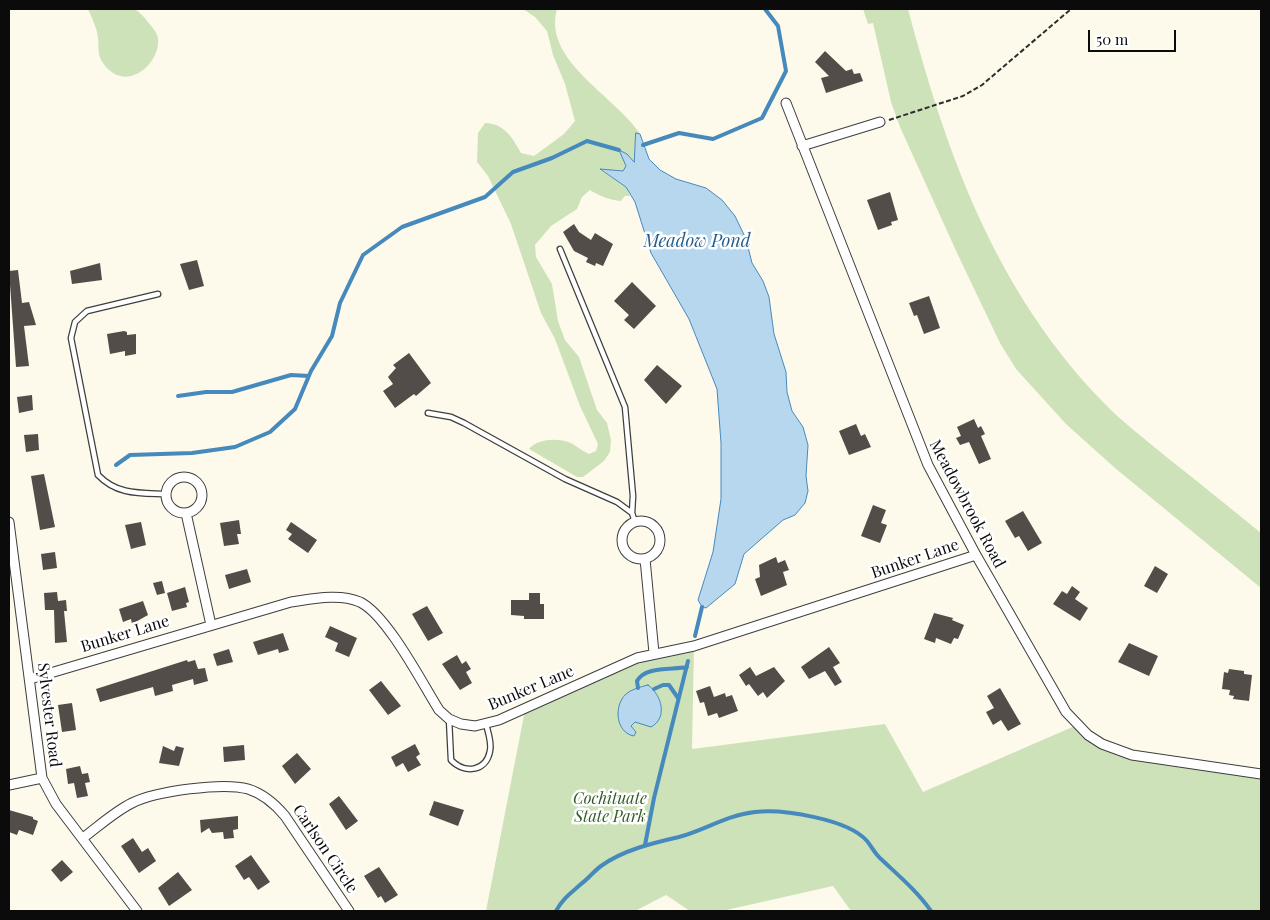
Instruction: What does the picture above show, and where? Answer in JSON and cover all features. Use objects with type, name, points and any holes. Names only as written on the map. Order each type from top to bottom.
[{"type":"street","name":"Meadowbrook Road","points":[[786,104],[915,438],[940,490],[1066,712],[1088,735],[1109,747],[1132,755],[1261,774]]},
{"type":"street","points":[[802,146],[880,122]]},
{"type":"street","points":[[187,476],[197,482],[202,491],[200,504],[193,511],[186,513],[173,510],[166,500],[165,494],[169,483],[176,478],[187,476]]},
{"type":"street","points":[[186,513],[211,625]]},
{"type":"street","points":[[633,518],[649,522],[655,526],[660,535],[657,551],[645,559],[633,557],[624,549],[624,533],[633,518]]},
{"type":"street","name":"Sylvester Road","points":[[9,522],[42,778],[56,804],[137,911]]},
{"type":"street","name":"Bunker Lane","points":[[30,679],[291,602],[329,597],[359,602],[378,616],[395,637],[434,702],[448,719],[461,724],[486,724],[512,716],[621,664],[654,653],[694,646],[976,555]]},
{"type":"street","points":[[645,559],[654,653]]},
{"type":"street","points":[[9,785],[42,778]]},
{"type":"street","name":"Carlson Circle","points":[[83,838],[120,810],[152,795],[232,787],[248,789],[274,803],[285,816],[349,911]]},
{"type":"lane","points":[[560,249],[625,407],[633,496],[633,518]]},
{"type":"lane","points":[[158,294],[87,311],[75,322],[71,338],[98,475],[105,483],[123,492],[165,494]]},
{"type":"lane","points":[[428,413],[451,417],[464,423],[572,482],[617,502],[633,518]]},
{"type":"lane","points":[[448,719],[451,760],[456,765],[465,769],[474,769],[482,765],[490,753],[491,746],[486,724]]},
{"type":"path","points":[[880,122],[963,96],[982,85],[1070,9]]},
{"type":"green space","points":[[130,8],[142,15],[154,29],[158,38],[154,57],[148,66],[131,76],[121,76],[112,72],[100,57],[97,31],[88,9]]},
{"type":"green space","points":[[523,9],[557,9],[555,28],[560,45],[571,62],[629,120],[640,134],[636,133],[634,163],[620,151],[626,166],[623,171],[600,170],[626,187],[630,196],[625,196],[621,201],[605,197],[590,190],[582,197],[577,209],[551,226],[535,245],[536,257],[552,284],[558,321],[565,340],[579,357],[597,410],[607,423],[611,440],[610,452],[604,461],[583,477],[577,477],[529,449],[542,441],[558,440],[571,443],[589,454],[596,451],[598,444],[580,406],[555,339],[541,313],[511,224],[488,176],[477,162],[478,133],[485,123],[503,129],[511,137],[521,153],[534,156],[564,134],[575,121],[547,31],[535,17]]},
{"type":"green space","points":[[863,9],[908,9],[923,64],[959,169],[980,219],[1005,268],[1033,315],[1066,360],[1111,410],[1261,533],[1261,588],[1115,468],[1066,424],[1016,369],[1000,343],[900,127],[891,102],[873,23],[868,24]]},
{"type":"green space","name":"Cochituate State Park","points":[[694,646],[692,749],[885,724],[923,792],[1077,725],[1117,751],[1261,774],[1261,911],[851,911],[833,886],[722,911],[690,911],[666,895],[635,911],[486,911],[525,710],[621,664]]},
{"type":"water","name":"Meadow Pond","points":[[636,133],[640,134],[649,159],[660,170],[676,179],[706,188],[722,200],[735,216],[746,239],[752,263],[763,281],[769,297],[774,334],[786,372],[787,392],[792,411],[803,427],[808,445],[806,476],[808,491],[805,503],[795,515],[783,520],[744,554],[735,584],[706,608],[702,607],[698,600],[713,552],[721,499],[721,443],[717,389],[689,319],[651,253],[635,202],[626,187],[600,169],[623,171],[626,166],[619,150],[627,154],[634,162]]},
{"type":"water","points":[[648,685],[660,700],[660,718],[651,727],[635,722],[631,726],[636,732],[634,736],[628,734],[620,725],[618,718],[619,705],[628,692]]},
{"type":"building","points":[[825,51],[846,71],[852,69],[854,74],[860,73],[863,81],[826,93],[821,78],[829,76],[815,62]]},
{"type":"building","points":[[890,192],[898,220],[891,222],[892,225],[878,230],[867,200]]},
{"type":"building","points":[[574,224],[579,232],[591,240],[595,233],[613,244],[603,266],[596,263],[595,266],[586,262],[588,258],[574,251],[563,232]]},
{"type":"building","points":[[197,260],[204,286],[189,290],[180,264]]},
{"type":"building","points":[[100,263],[102,280],[72,284],[70,271]]},
{"type":"building","points":[[18,270],[22,303],[29,302],[36,325],[24,326],[29,366],[16,367],[9,271]]},
{"type":"building","points":[[632,282],[656,306],[634,329],[624,320],[629,315],[614,301]]},
{"type":"building","points":[[929,296],[940,328],[924,334],[917,315],[914,316],[909,303]]},
{"type":"building","points":[[127,332],[127,335],[136,334],[136,354],[125,356],[125,351],[110,354],[107,334]]},
{"type":"building","points":[[409,353],[431,383],[416,396],[414,394],[395,408],[383,391],[393,384],[388,377],[396,368],[393,365]]},
{"type":"building","points":[[657,365],[682,386],[666,404],[644,380]]},
{"type":"building","points":[[32,395],[33,410],[19,413],[17,397]]},
{"type":"building","points":[[974,419],[978,428],[981,426],[985,434],[981,436],[991,459],[979,464],[969,442],[960,445],[956,438],[961,436],[957,427]]},
{"type":"building","points":[[856,424],[861,436],[865,434],[871,447],[849,455],[839,431]]},
{"type":"building","points":[[38,434],[39,450],[26,452],[24,435]]},
{"type":"building","points":[[44,474],[55,527],[40,530],[31,476]]},
{"type":"building","points":[[873,505],[886,510],[881,523],[887,525],[880,543],[861,536]]},
{"type":"building","points":[[1023,511],[1042,543],[1028,551],[1019,536],[1015,538],[1005,521]]},
{"type":"building","points":[[239,520],[241,534],[237,534],[239,544],[224,546],[220,523]]},
{"type":"building","points":[[141,522],[146,545],[131,549],[125,525]]},
{"type":"building","points":[[291,522],[317,540],[308,553],[288,539],[292,534],[286,530]]},
{"type":"building","points":[[55,552],[57,568],[43,570],[41,554]]},
{"type":"building","points":[[776,557],[778,563],[785,560],[789,570],[783,572],[787,585],[761,596],[755,579],[760,577],[759,565]]},
{"type":"building","points":[[1155,566],[1168,574],[1157,593],[1144,586]]},
{"type":"building","points":[[247,569],[251,582],[229,589],[225,575]]},
{"type":"building","points":[[162,581],[165,593],[157,595],[153,583]]},
{"type":"building","points":[[1072,586],[1080,592],[1075,599],[1088,608],[1080,621],[1053,604],[1062,591],[1067,594]]},
{"type":"building","points":[[185,587],[189,602],[186,603],[187,607],[172,611],[167,593]]},
{"type":"building","points":[[57,592],[58,601],[66,600],[67,611],[64,611],[67,642],[55,643],[54,610],[45,610],[44,593]]},
{"type":"building","points":[[529,593],[540,593],[540,604],[544,604],[544,619],[524,619],[524,616],[511,615],[511,600],[529,600]]},
{"type":"building","points":[[143,601],[148,615],[132,624],[131,619],[123,622],[119,609]]},
{"type":"building","points":[[427,606],[443,633],[428,641],[412,614]]},
{"type":"building","points":[[934,613],[953,618],[952,620],[964,625],[958,639],[954,638],[951,644],[936,638],[935,643],[924,639]]},
{"type":"building","points":[[330,626],[357,638],[349,657],[335,651],[338,643],[325,637]]},
{"type":"building","points":[[283,633],[289,650],[279,653],[278,649],[258,655],[253,642]]},
{"type":"building","points":[[1129,643],[1158,656],[1149,676],[1118,662]]},
{"type":"building","points":[[829,647],[840,663],[833,667],[842,682],[835,686],[825,671],[809,679],[801,667]]},
{"type":"building","points":[[229,649],[233,662],[217,666],[213,654]]},
{"type":"building","points":[[457,655],[462,664],[466,661],[471,669],[466,672],[472,683],[460,690],[442,664]]},
{"type":"building","points":[[187,660],[188,662],[195,660],[198,669],[205,668],[208,681],[194,685],[193,679],[172,685],[173,691],[155,696],[153,687],[100,702],[96,689]]},
{"type":"building","points":[[750,667],[756,676],[774,667],[785,681],[767,698],[763,692],[758,696],[749,684],[746,686],[739,675]]},
{"type":"building","points":[[1229,669],[1244,671],[1244,674],[1252,675],[1249,701],[1233,699],[1234,696],[1229,695],[1230,690],[1222,689],[1224,672],[1228,673]]},
{"type":"building","points":[[381,681],[401,706],[388,715],[369,690]]},
{"type":"building","points":[[710,686],[714,697],[725,693],[726,697],[732,695],[738,711],[719,718],[717,713],[708,716],[704,702],[700,703],[696,691]]},
{"type":"building","points":[[1000,688],[1021,724],[1008,731],[1001,720],[993,725],[986,712],[994,708],[987,696]]},
{"type":"building","points":[[72,703],[76,730],[62,732],[58,705]]},
{"type":"building","points":[[415,744],[420,754],[416,757],[421,765],[408,772],[403,763],[396,767],[391,757]]},
{"type":"building","points":[[244,745],[245,760],[224,762],[223,747]]},
{"type":"building","points":[[163,746],[174,751],[176,746],[184,748],[179,766],[159,763]]},
{"type":"building","points":[[297,753],[311,769],[295,784],[282,766]]},
{"type":"building","points":[[80,766],[82,774],[88,773],[90,782],[85,783],[88,796],[77,798],[74,783],[68,784],[66,769]]},
{"type":"building","points":[[339,796],[358,821],[346,830],[329,804]]},
{"type":"building","points":[[434,801],[464,810],[458,826],[429,815]]},
{"type":"building","points":[[9,810],[33,817],[33,819],[38,821],[33,835],[19,830],[17,835],[9,832]]},
{"type":"building","points":[[238,816],[238,829],[233,830],[234,838],[224,839],[223,832],[212,833],[209,828],[201,833],[200,820]]},
{"type":"building","points":[[133,838],[142,852],[148,848],[156,861],[139,873],[121,846]]},
{"type":"building","points":[[251,855],[270,882],[258,890],[249,877],[244,880],[235,866]]},
{"type":"building","points":[[62,860],[73,872],[61,882],[51,870]]},
{"type":"building","points":[[379,867],[398,895],[385,903],[381,896],[378,898],[364,876]]},
{"type":"building","points":[[178,872],[192,890],[169,906],[158,888]]},
{"type":"waterway","points":[[643,145],[679,133],[713,139],[762,118],[786,71],[778,26],[765,9]]},
{"type":"waterway","points":[[116,465],[130,455],[192,453],[235,447],[270,432],[295,409],[311,371],[332,336],[340,303],[363,255],[402,227],[485,197],[513,172],[552,158],[587,141],[619,150]]},
{"type":"waterway","points":[[178,396],[206,392],[232,392],[291,375],[309,376]]},
{"type":"waterway","points":[[695,636],[702,607]]},
{"type":"waterway","points":[[645,845],[654,798],[688,661]]},
{"type":"waterway","points":[[638,688],[637,681],[646,673],[687,667]]},
{"type":"waterway","points":[[654,689],[663,685],[669,685],[678,698]]},
{"type":"waterway","points":[[556,911],[567,896],[596,870],[628,851],[689,834],[735,816],[767,811],[798,814],[831,821],[858,833],[867,841],[879,857],[914,890],[931,911]]}]
